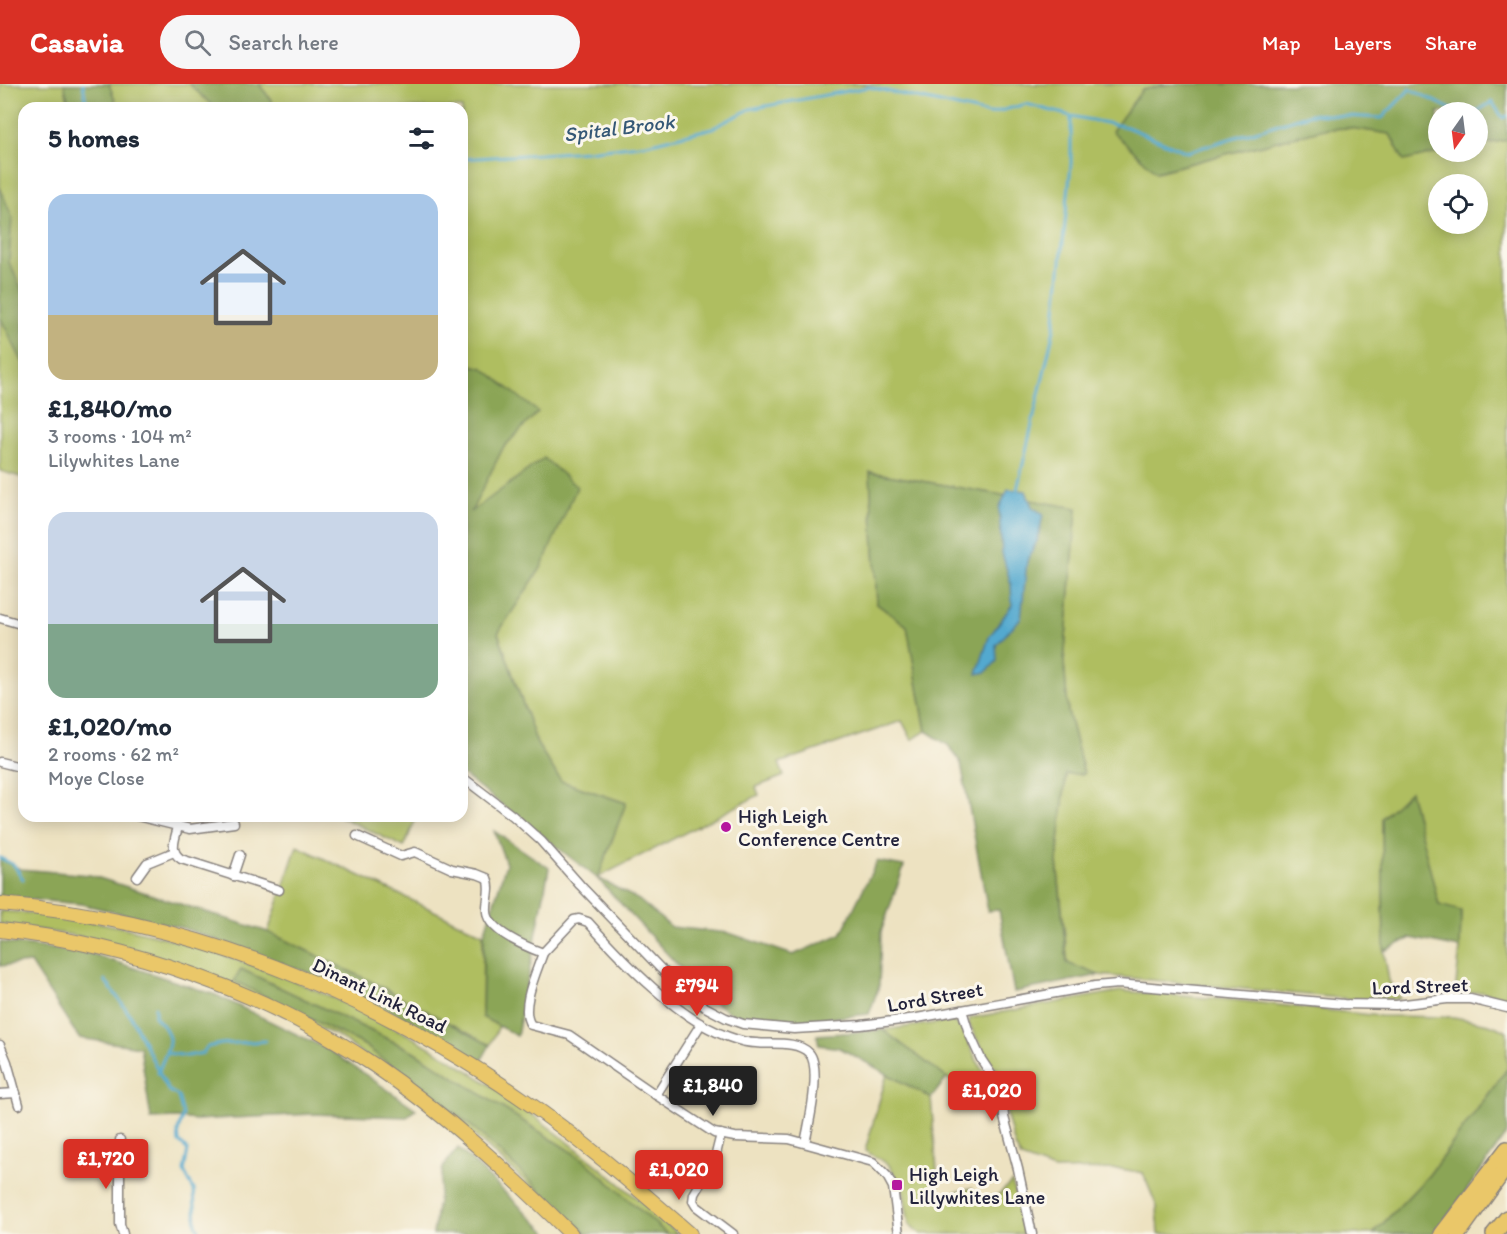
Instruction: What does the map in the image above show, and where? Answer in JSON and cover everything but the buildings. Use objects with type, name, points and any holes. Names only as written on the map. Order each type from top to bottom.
[{"type":"highway","points":[[1442,1234],[1507,1149]]},
{"type":"highway","points":[[1458,1234],[1507,1166]]},
{"type":"highway","points":[[1494,1234],[1507,1218]]},
{"type":"highway","points":[[1504,1234],[1507,1229]]},
{"type":"main road","name":"Dinant Link Road","points":[[0,904],[62,910],[151,928],[248,957],[360,1003],[443,1047],[525,1100],[611,1166],[690,1234]]},
{"type":"main road","points":[[0,930],[89,945],[176,969],[227,988],[300,1023],[373,1065],[421,1100],[488,1155],[571,1234]]},
{"type":"street","points":[[0,618],[18,624]]},
{"type":"street","points":[[0,762],[18,766]]},
{"type":"street","name":"Lord Street","points":[[468,782],[541,841],[661,969],[705,1007],[726,1018],[751,1026],[794,1029],[877,1023],[1118,984],[1344,1004],[1396,1005],[1447,999],[1470,999],[1507,1008]]},
{"type":"street","points":[[159,822],[195,829],[234,823]]},
{"type":"street","points":[[178,827],[174,852],[184,861],[279,890]]},
{"type":"street","points":[[357,836],[401,856],[415,852],[452,869],[487,878],[490,884],[487,914],[492,926],[523,945],[543,953]]},
{"type":"street","points":[[136,877],[147,862],[174,852]]},
{"type":"street","points":[[233,876],[240,855]]},
{"type":"street","points":[[806,1143],[814,1090],[814,1064],[810,1054],[802,1048],[786,1044],[736,1040],[701,1024],[664,997],[588,922],[574,920],[543,953],[526,1009],[528,1022],[536,1027],[569,1035],[705,1128],[735,1137],[789,1139],[859,1156],[873,1162],[882,1169],[893,1187],[899,1234]]},
{"type":"street","points":[[962,1010],[981,1059],[997,1080],[1002,1092],[1004,1117],[1032,1234]]},
{"type":"street","points":[[656,1095],[701,1024]]},
{"type":"street","points":[[0,1045],[8,1062],[19,1105]]},
{"type":"street","points":[[0,1094],[16,1093]]},
{"type":"street","points":[[721,1134],[715,1158],[694,1194],[693,1201],[696,1206],[733,1234]]},
{"type":"street","points":[[120,1140],[120,1224],[123,1234]]},
{"type":"green space","points":[[0,84],[202,84],[219,102],[18,102],[18,476],[0,471]]},
{"type":"green space","points":[[64,84],[109,84],[116,102],[68,102]]},
{"type":"green space","points":[[189,84],[259,84],[272,102],[208,102]]},
{"type":"green space","points":[[259,84],[1170,84],[1142,90],[1157,172],[1324,129],[1350,128],[1390,134],[1404,161],[1428,155],[1428,162],[1488,162],[1488,143],[1507,140],[1507,997],[1482,992],[1455,994],[1461,911],[1439,906],[1410,792],[1382,818],[1384,951],[1389,981],[1400,999],[1360,1000],[1099,975],[1068,964],[1057,862],[1066,774],[1084,773],[1068,712],[1064,662],[1077,508],[870,472],[877,604],[907,626],[926,731],[912,740],[902,721],[779,763],[784,776],[756,787],[759,795],[597,878],[626,803],[561,781],[537,744],[498,632],[541,568],[470,513],[503,448],[537,412],[483,368],[468,364],[468,102],[272,102]]},
{"type":"green space","points":[[1170,84],[1507,84],[1507,140],[1488,143],[1488,102],[1428,102],[1428,155],[1404,161],[1390,134],[1350,128],[1324,129],[1156,172],[1112,131],[1142,90]]},
{"type":"green space","points":[[0,187],[12,217],[9,262],[18,281],[18,353],[0,317]]},
{"type":"green space","points":[[468,364],[483,368],[538,412],[503,448],[471,512],[544,458],[577,487],[541,568],[498,633],[537,744],[561,781],[626,803],[598,878],[639,900],[671,927],[729,933],[793,955],[841,934],[877,861],[904,866],[881,932],[879,986],[869,1014],[774,1024],[735,1016],[708,998],[597,878],[468,779]]},
{"type":"green space","points":[[870,472],[1077,508],[1064,662],[1068,712],[1084,774],[1066,774],[1057,862],[1067,963],[1099,975],[1014,992],[999,910],[988,911],[961,763],[948,745],[926,731],[907,626],[877,604]]},
{"type":"green space","points":[[1410,791],[1439,905],[1461,911],[1460,948],[1411,938],[1384,951],[1382,818]]},
{"type":"green space","points":[[352,822],[414,822],[404,847]]},
{"type":"green space","points":[[494,831],[549,868],[517,1036],[482,1017],[484,934],[506,864]]},
{"type":"green space","points":[[297,846],[483,934],[482,1017],[499,1026],[490,1045],[378,985],[268,932]]},
{"type":"green space","points":[[0,858],[20,869],[90,875],[268,932],[378,985],[490,1045],[481,1061],[409,1020],[306,972],[183,928],[81,904],[0,897]]},
{"type":"green space","points":[[0,911],[62,917],[125,928],[189,944],[313,989],[373,1017],[430,1047],[509,1098],[583,1154],[678,1234],[667,1234],[584,1160],[413,1051],[241,969],[235,981],[364,1045],[475,1129],[587,1234],[580,1234],[455,1118],[336,1035],[113,944],[0,924]]},
{"type":"green space","points":[[0,942],[92,954],[216,995],[329,1050],[416,1109],[407,1117],[312,1114],[196,1120],[151,1119],[140,1047],[79,1038],[30,963],[0,966]]},
{"type":"green space","points":[[241,969],[413,1051],[584,1160],[667,1234],[587,1234],[475,1129],[364,1045],[234,981]]},
{"type":"green space","points":[[1121,991],[1233,1000],[1380,1016],[1454,1017],[1489,1024],[1507,1031],[1507,1069],[1429,1175],[1373,1234],[1159,1234],[1157,1207],[1143,1173],[1121,1169],[1054,1170],[1021,1158],[1015,1146],[1007,1116],[1003,1077],[987,1057],[969,1024],[970,1018]]},
{"type":"green space","points":[[951,1021],[963,1031],[977,1061],[995,1089],[995,1119],[947,1078],[883,1030]]},
{"type":"green space","points":[[883,1030],[947,1078],[931,1098],[840,1048],[819,1045],[817,1035]]},
{"type":"green space","points":[[1507,1069],[1507,1133],[1436,1234],[1373,1234],[1429,1175]]},
{"type":"green space","points":[[887,1074],[931,1098],[939,1196],[972,1188],[976,1200],[998,1195],[1012,1182],[1026,1234],[921,1234],[909,1224],[903,1187],[888,1164],[865,1151]]},
{"type":"green space","points":[[458,1148],[549,1234],[433,1234],[443,1167]]},
{"type":"water","points":[[1008,489],[1026,491],[1032,507],[1043,514],[1038,539],[1027,561],[1021,618],[996,645],[997,661],[986,672],[977,674],[989,637],[1012,605],[1011,584],[1002,553],[999,509]]},
{"type":"waterway","name":"Spital Brook","points":[[83,84],[86,102]]},
{"type":"waterway","name":"Spital Brook","points":[[468,159],[587,151],[647,144],[713,128],[750,109],[869,87],[989,114],[1026,104],[1127,127],[1187,152],[1311,114],[1382,118],[1410,89],[1437,102]]},
{"type":"waterway","name":"Spital Brook","points":[[1488,104],[1492,102],[1503,118],[1507,116]]},
{"type":"waterway","points":[[1017,490],[1054,329],[1071,165],[1071,116]]},
{"type":"waterway","points":[[0,858],[14,865],[23,879]]},
{"type":"waterway","points":[[105,980],[130,1015],[168,1090],[178,1096],[183,1115],[178,1131],[179,1142],[188,1150],[184,1171],[194,1190],[196,1225],[201,1234]]},
{"type":"waterway","points":[[155,1007],[155,1017],[163,1025],[169,1038],[158,1073]]},
{"type":"waterway","points":[[168,1053],[187,1056],[203,1053],[207,1047],[221,1044],[265,1041]]},
{"type":"place","name":"High Leigh Conference Centre","points":[[726,827]]},
{"type":"place","name":"High Leigh Lillywhites Lane","points":[[897,1185]]}]
